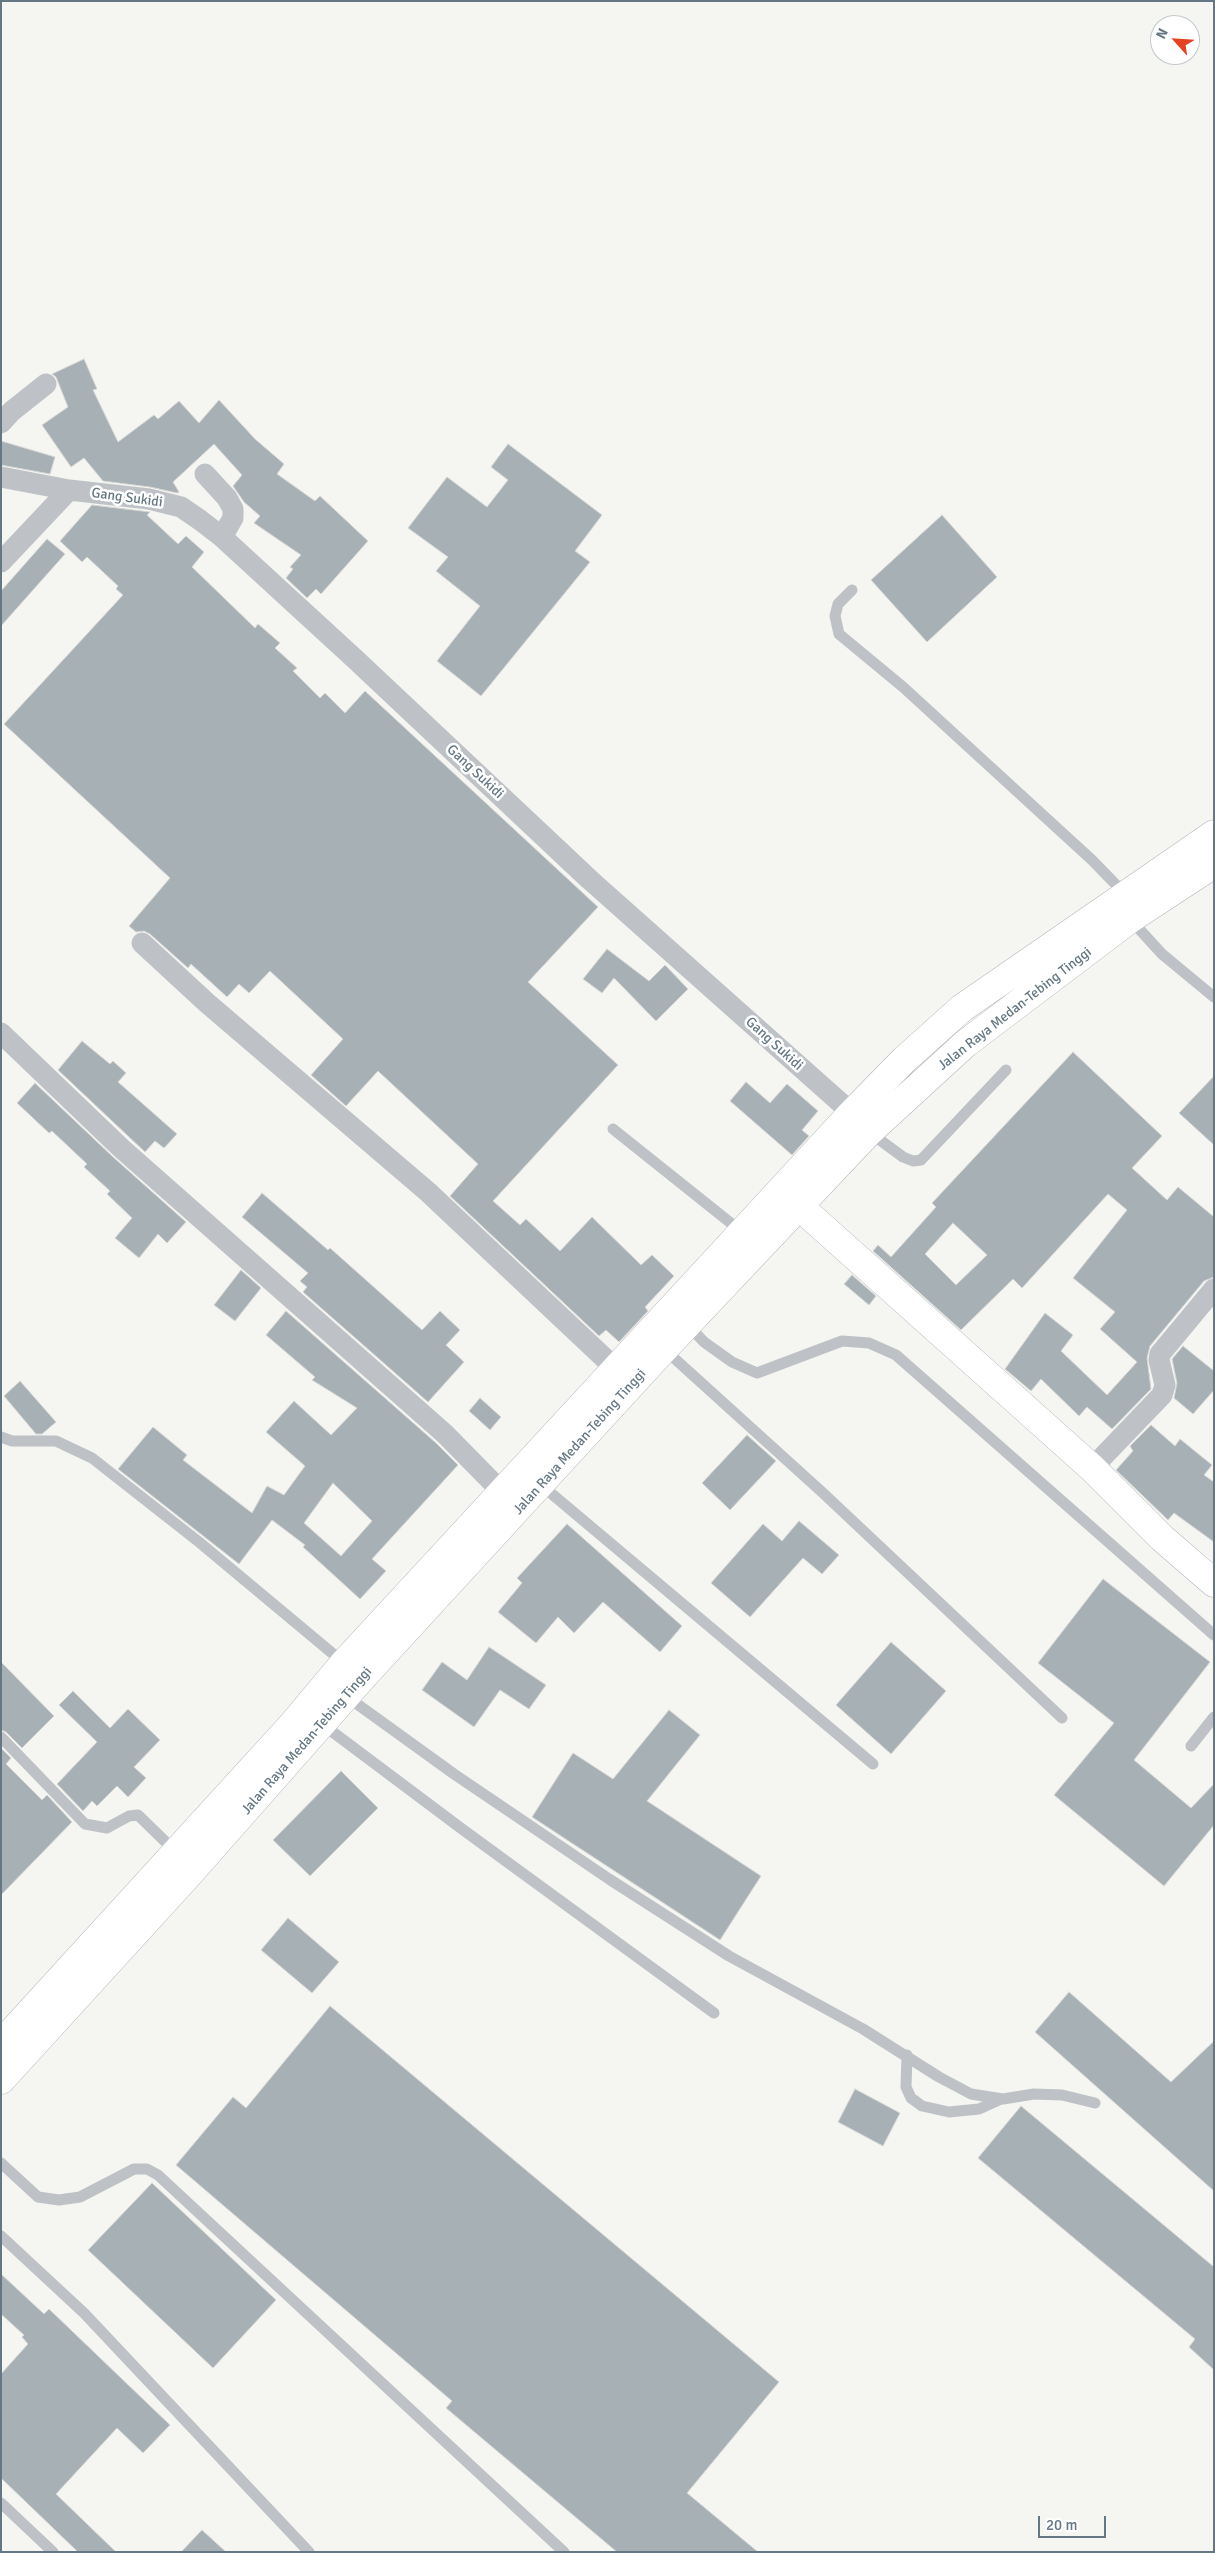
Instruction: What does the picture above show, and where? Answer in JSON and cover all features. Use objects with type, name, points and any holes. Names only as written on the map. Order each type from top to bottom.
[{"type":"main road","name":"Jalan Raya Medan-Tebing Tinggi","points":[[1,2044],[177,1853],[297,1719],[344,1663],[742,1232],[860,1123],[965,1044],[1214,834]]},
{"type":"main road","name":"Jalan Raya Medan-Tebing Tinggi","points":[[1128,907],[1214,864]]},
{"type":"main road","name":"Jalan Raya Medan-Tebing Tinggi","points":[[1,2080],[182,1882],[346,1696],[664,1349],[800,1206],[860,1123]]},
{"type":"main road","points":[[800,1206],[1092,1468],[1162,1538],[1214,1583]]},
{"type":"street","points":[[1,423],[12,410],[46,384]]},
{"type":"street","points":[[205,474],[228,498],[233,509],[233,518],[222,537]]},
{"type":"street","name":"Gang Sukidi","points":[[1,477],[69,490],[149,499],[181,507],[222,537],[589,879],[860,1123]]},
{"type":"street","points":[[1,562],[69,490]]},
{"type":"street","points":[[142,943],[207,1003],[428,1192],[616,1369]]},
{"type":"street","points":[[1,1033],[121,1148],[445,1434],[501,1492]]},
{"type":"street","points":[[1092,1468],[1162,1395],[1165,1385],[1159,1360],[1160,1354],[1214,1289]]},
{"type":"lane","points":[[852,590],[838,604],[835,616],[839,634],[903,687],[1092,860],[1162,954],[1214,997]]},
{"type":"lane","points":[[860,1123],[903,1158],[913,1161],[921,1160],[1006,1070]]},
{"type":"lane","points":[[613,1129],[742,1232]]},
{"type":"lane","points":[[688,1325],[704,1342],[732,1362],[757,1373],[842,1341],[869,1343],[896,1355],[1214,1634]]},
{"type":"lane","points":[[664,1349],[823,1494],[1062,1718]]},
{"type":"lane","points":[[1,1437],[12,1441],[56,1442],[92,1458],[199,1542],[344,1663]]},
{"type":"lane","points":[[540,1484],[873,1764]]},
{"type":"lane","points":[[346,1696],[487,1796],[729,1956],[907,2055],[939,2077],[971,2094],[1003,2099]]},
{"type":"lane","points":[[1191,1746],[1214,1717]]},
{"type":"lane","points":[[322,1724],[714,2013]]},
{"type":"lane","points":[[1,1738],[85,1824],[107,1828],[129,1816],[138,1815],[177,1853]]},
{"type":"lane","points":[[907,2055],[906,2087],[911,2098],[922,2106],[949,2112],[979,2109],[1003,2099],[1034,2094],[1062,2095],[1095,2103]]},
{"type":"lane","points":[[1,2163],[38,2197],[59,2200],[80,2197],[134,2170],[147,2169],[158,2175],[564,2552]]},
{"type":"lane","points":[[1,2236],[84,2313],[309,2552]]},
{"type":"lane","points":[[1,2503],[53,2552]]},
{"type":"building","points":[[84,359],[97,389],[93,390],[118,442],[154,415],[158,419],[179,401],[199,423],[219,400],[255,439],[284,464],[277,474],[315,501],[320,496],[368,541],[321,594],[316,589],[307,598],[286,578],[293,569],[290,567],[301,555],[254,523],[260,516],[244,502],[233,486],[242,475],[214,444],[173,482],[179,492],[177,493],[150,487],[103,481],[84,458],[71,467],[42,425],[68,407],[56,377],[52,374]]},
{"type":"building","points":[[1,441],[55,457],[50,474],[1,465]]},
{"type":"building","points":[[508,444],[602,515],[575,551],[590,562],[481,696],[437,661],[480,606],[436,571],[448,557],[408,528],[447,477],[487,507],[508,480],[491,467]]},
{"type":"building","points":[[92,505],[150,512],[147,515],[178,544],[186,536],[204,552],[192,567],[255,628],[258,624],[280,643],[275,648],[297,668],[293,671],[320,698],[325,693],[345,713],[365,691],[598,907],[528,982],[618,1065],[493,1201],[520,1225],[526,1219],[560,1251],[592,1217],[641,1265],[652,1255],[674,1276],[645,1307],[648,1311],[619,1342],[606,1330],[599,1336],[450,1196],[478,1164],[378,1071],[346,1106],[311,1075],[343,1039],[270,971],[249,993],[239,984],[227,997],[191,964],[188,968],[150,934],[144,931],[136,932],[129,926],[170,878],[4,724],[123,595],[116,589],[118,586],[87,557],[82,562],[60,541]]},
{"type":"building","points":[[942,515],[997,577],[927,642],[871,580]]},
{"type":"building","points":[[47,539],[65,554],[1,626],[1,591]]},
{"type":"building","points":[[607,949],[649,981],[665,965],[688,989],[656,1021],[614,978],[602,993],[583,979]]},
{"type":"building","points":[[82,1041],[110,1064],[113,1061],[126,1073],[118,1082],[177,1134],[164,1148],[155,1141],[145,1152],[58,1070]]},
{"type":"building","points":[[1073,1052],[1162,1136],[1132,1168],[1167,1200],[1178,1187],[1214,1217],[1214,1277],[1204,1281],[1150,1346],[1147,1358],[1151,1389],[1112,1429],[1087,1407],[1079,1416],[1041,1379],[1031,1391],[1005,1369],[1045,1313],[1073,1335],[1061,1351],[1107,1395],[1137,1362],[1100,1329],[1115,1312],[1073,1278],[1127,1210],[1108,1194],[1022,1288],[1013,1279],[961,1330],[873,1251],[878,1245],[891,1257],[936,1207],[932,1203]],"holes":[[[953,1223],[987,1255],[956,1285],[925,1254]]]},
{"type":"building","points":[[1214,1076],[1214,1145],[1179,1113]]},
{"type":"building","points":[[746,1082],[770,1103],[787,1084],[818,1111],[802,1130],[809,1136],[792,1155],[730,1101]]},
{"type":"building","points":[[35,1083],[113,1157],[186,1222],[167,1243],[158,1234],[139,1258],[115,1238],[132,1218],[107,1194],[110,1191],[84,1167],[87,1164],[52,1131],[49,1133],[17,1103]]},
{"type":"building","points":[[262,1193],[328,1250],[330,1248],[422,1330],[440,1311],[460,1330],[446,1345],[464,1362],[428,1402],[303,1292],[307,1287],[300,1281],[308,1273],[242,1217]]},
{"type":"building","points":[[241,1270],[261,1288],[235,1321],[214,1305]]},
{"type":"building","points":[[852,1275],[876,1296],[869,1305],[844,1284]]},
{"type":"building","points":[[286,1311],[436,1443],[458,1465],[372,1559],[386,1571],[360,1599],[303,1547],[305,1545],[272,1520],[239,1564],[118,1469],[153,1427],[187,1455],[183,1460],[252,1513],[267,1486],[284,1495],[305,1466],[266,1432],[294,1401],[331,1435],[357,1408],[312,1380],[315,1377],[266,1335]],"holes":[[[333,1483],[372,1521],[341,1556],[304,1523]]]},
{"type":"building","points":[[1183,1346],[1214,1371],[1214,1390],[1193,1414],[1174,1398],[1177,1383],[1172,1359]]},
{"type":"building","points":[[20,1381],[56,1422],[42,1434],[36,1434],[4,1396]]},
{"type":"building","points":[[480,1398],[501,1417],[490,1430],[469,1411]]},
{"type":"building","points":[[1151,1425],[1175,1446],[1180,1439],[1212,1465],[1204,1475],[1214,1482],[1214,1542],[1174,1513],[1168,1520],[1116,1470],[1133,1451],[1130,1446]]},
{"type":"building","points":[[747,1435],[776,1461],[730,1510],[702,1483]]},
{"type":"building","points":[[799,1521],[839,1555],[822,1574],[803,1558],[750,1617],[711,1583],[763,1524],[782,1541]]},
{"type":"building","points":[[567,1524],[682,1626],[660,1652],[603,1602],[574,1633],[558,1617],[536,1643],[498,1612],[522,1583],[517,1578]]},
{"type":"building","points":[[1103,1579],[1210,1662],[1134,1760],[1191,1808],[1214,1784],[1214,1825],[1164,1886],[1054,1795],[1114,1723],[1038,1663]]},
{"type":"building","points":[[891,1642],[946,1691],[891,1754],[836,1705]]},
{"type":"building","points":[[489,1647],[546,1685],[529,1709],[500,1690],[474,1727],[422,1690],[442,1662],[467,1680]]},
{"type":"building","points":[[1,1662],[54,1716],[22,1748],[6,1732],[1,1730]]},
{"type":"building","points":[[73,1691],[110,1728],[128,1709],[160,1740],[134,1767],[146,1778],[128,1797],[117,1786],[97,1806],[92,1801],[83,1811],[57,1784],[97,1742],[59,1705]]},
{"type":"building","points":[[669,1710],[700,1735],[647,1801],[761,1876],[720,1940],[532,1817],[573,1753],[613,1779]]},
{"type":"building","points":[[1,1748],[11,1758],[6,1764],[42,1800],[47,1795],[72,1822],[1,1895]]},
{"type":"building","points":[[341,1771],[378,1808],[310,1876],[273,1840]]},
{"type":"building","points":[[288,1918],[339,1962],[312,1993],[261,1950]]},
{"type":"building","points":[[1069,1992],[1171,2082],[1214,2041],[1214,2191],[1035,2032]]},
{"type":"building","points":[[330,2006],[779,2382],[687,2493],[758,2552],[617,2552],[446,2408],[452,2401],[176,2165],[233,2097],[246,2108]]},
{"type":"building","points":[[855,2089],[900,2113],[883,2146],[838,2122]]},
{"type":"building","points":[[1021,2106],[1214,2267],[1214,2370],[1189,2347],[1195,2339],[978,2158]]},
{"type":"building","points":[[152,2183],[276,2300],[213,2368],[88,2250]]},
{"type":"building","points":[[1,2274],[44,2314],[49,2309],[170,2425],[143,2453],[117,2428],[56,2494],[116,2552],[78,2552],[1,2478],[1,2374],[28,2344],[22,2337],[24,2335],[1,2314]]},
{"type":"building","points":[[202,2530],[226,2552],[181,2552]]}]
